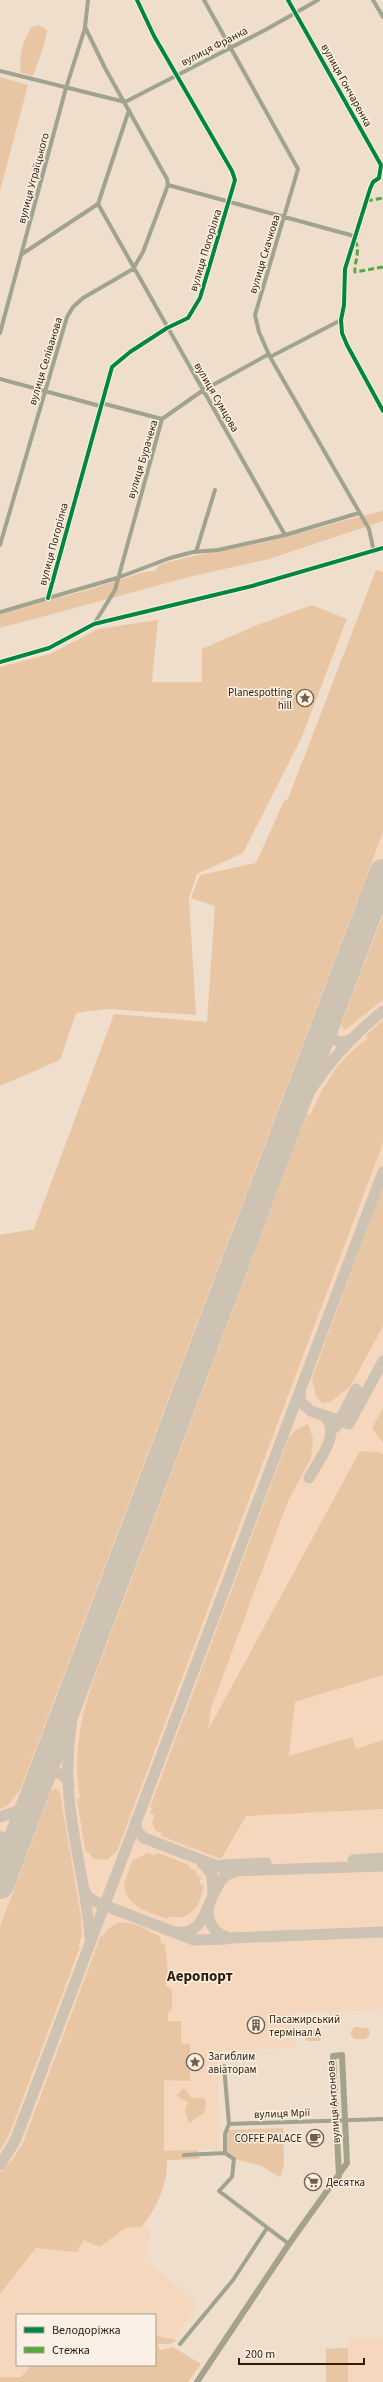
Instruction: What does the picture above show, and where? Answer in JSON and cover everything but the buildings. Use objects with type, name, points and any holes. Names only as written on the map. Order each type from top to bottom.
[{"type":"main road","name":"вулиця Антонова","points":[[197,2382],[289,2244],[339,2176],[347,2164],[342,2055],[333,2056],[339,2176]]},
{"type":"street","points":[[88,0],[85,27],[168,185],[354,236]]},
{"type":"street","name":"вулиця Погорілка","points":[[48,598],[101,404],[116,362],[167,328],[188,318],[197,304],[229,202],[234,175],[178,74],[154,36],[137,0]]},
{"type":"street","name":"вулиця Скачкова","points":[[204,0],[298,170],[255,315],[270,355],[369,529],[374,552]]},
{"type":"street","name":"вулиця Гончаренка","points":[[288,0],[297,12],[381,165],[381,178],[373,182],[370,189],[354,236],[352,249],[345,269],[344,305],[341,320],[342,333],[347,345],[383,411]]},
{"type":"street","name":"вулиця Франка","points":[[125,102],[231,48],[318,0]]},
{"type":"street","points":[[373,0],[383,17]]},
{"type":"street","name":"вулиця Уграїцького","points":[[0,333],[66,88],[85,27]]},
{"type":"street","points":[[0,71],[125,102]]},
{"type":"street","points":[[22,254],[98,204],[129,110]]},
{"type":"street","name":"вулиця Селіванова","points":[[0,545],[67,317],[73,307],[83,298],[133,269],[143,252],[168,185]]},
{"type":"street","name":"вулиця Сумцова","points":[[98,204],[133,269],[285,535]]},
{"type":"street","name":"вулиця Бурачека","points":[[94,624],[115,590],[117,578],[162,419],[202,391],[341,320]]},
{"type":"street","points":[[0,379],[44,392],[162,419]]},
{"type":"street","points":[[196,552],[215,490]]},
{"type":"street","points":[[0,612],[117,578],[170,558],[196,552],[218,550],[285,535],[359,513]]},
{"type":"street","points":[[0,662],[49,648],[94,624],[252,586],[374,552],[383,548]]},
{"type":"street","points":[[224,2066],[229,2124],[225,2134],[225,2153]]},
{"type":"street","name":"вулиця Мрії","points":[[229,2124],[383,2119]]},
{"type":"street","points":[[184,2155],[225,2153],[234,2159],[232,2177],[219,2191],[289,2244]]},
{"type":"street","points":[[180,2344],[233,2280],[267,2228]]},
{"type":"shaded area","points":[[39,25],[47,30],[44,45],[33,76],[21,73],[20,61],[24,43],[29,32],[32,27]]},
{"type":"shaded area","points":[[0,77],[28,85],[0,191]]},
{"type":"shaded area","points":[[383,511],[383,521],[269,559],[197,575],[0,628],[0,613],[88,590],[144,572],[155,571],[159,565],[174,561],[290,536],[356,517]]},
{"type":"shaded area","points":[[376,570],[383,572],[383,2009],[342,2012],[342,2019],[329,2020],[328,2011],[303,2013],[295,2010],[296,2048],[217,2051],[220,2149],[168,2151],[166,2178],[149,2217],[142,2225],[149,2228],[150,2240],[146,2248],[149,2250],[143,2259],[196,2301],[193,2306],[196,2308],[174,2340],[156,2336],[156,2314],[16,2314],[16,2366],[30,2366],[21,2377],[0,2377],[0,1235],[34,1229],[114,1014],[207,1022],[215,906],[191,898],[200,875],[256,863],[285,801],[288,799]]},
{"type":"shaded area","points":[[376,570],[383,572],[383,832],[20,1790],[8,1805],[0,1809],[0,1235],[34,1229],[114,1014],[207,1022],[215,906],[191,898],[200,875],[256,863],[284,801],[288,799]]},
{"type":"shaded area","points":[[312,605],[347,619],[301,739],[243,853],[197,874],[189,898],[196,1015],[107,1009],[76,1013],[60,1060],[0,1086],[0,667],[50,654],[98,629],[158,620],[152,682],[202,682],[202,649],[257,625]]},
{"type":"shaded area","points":[[383,915],[383,1000],[344,1029],[341,1025]]},
{"type":"shaded area","points":[[383,1020],[383,1143],[117,1851],[107,1860],[94,1859],[85,1849],[77,1799],[80,1798],[77,1768],[79,1740],[84,1712],[92,1684],[307,1114],[310,1115],[324,1086],[326,1086],[338,1065],[368,1038],[366,1035]]},
{"type":"shaded area","points":[[383,1187],[383,1326],[350,1387],[330,1402],[322,1403],[316,1396],[312,1378]]},
{"type":"shaded area","points":[[383,1408],[383,1443],[372,1428]]},
{"type":"shaded area","points":[[308,1424],[313,1439],[311,1458],[288,1501],[211,1708],[208,1730],[360,1451],[378,1452],[383,1454],[383,1675],[295,1702],[289,1756],[352,1737],[356,1749],[383,1740],[383,1809],[246,1816],[221,1859],[161,1836],[162,1833],[156,1831],[152,1823],[154,1815],[150,1813],[152,1808],[150,1807],[289,1437],[296,1430]]},
{"type":"shaded area","points":[[56,1788],[60,1793],[81,1917],[82,1936],[78,1946],[80,1947],[9,2135],[0,2151],[0,1927],[51,1791]]},
{"type":"shaded area","points":[[148,1853],[154,1855],[158,1853],[189,1865],[190,1868],[196,1871],[197,1876],[201,1878],[199,1883],[203,1885],[200,1899],[194,1910],[189,1914],[183,1917],[169,1916],[167,1919],[145,1911],[129,1898],[124,1885],[132,1861]]},
{"type":"shaded area","points":[[124,1922],[140,1926],[160,1936],[161,1943],[166,1945],[164,1950],[166,1952],[168,1978],[165,1985],[172,1990],[172,2008],[168,2013],[168,2021],[181,2021],[181,2043],[190,2044],[190,2081],[164,2080],[164,2151],[198,2150],[199,2159],[167,2160],[167,2169],[160,2196],[152,2213],[141,2227],[125,2228],[100,2247],[84,2240],[77,2252],[36,2248],[0,2294],[0,2173],[13,2159],[23,2143],[101,1935],[103,1936],[106,1931],[117,1923]]},
{"type":"shaded area","points":[[354,2027],[368,2028],[370,2034],[366,2039],[354,2039],[350,2033]]},
{"type":"shaded area","points":[[307,2029],[321,2030],[323,2036],[319,2041],[307,2041],[303,2034]]},
{"type":"shaded area","points":[[184,2088],[192,2098],[204,2098],[206,2104],[204,2113],[189,2123],[185,2111],[188,2102],[176,2096]]},
{"type":"shaded area","points":[[283,2128],[284,2164],[280,2177],[261,2166],[235,2159],[235,2156],[226,2152],[228,2130]]},
{"type":"shaded area","points":[[156,2336],[177,2340],[171,2344],[158,2344],[160,2350],[173,2347],[201,2364],[188,2382],[0,2382],[0,2377],[21,2377],[30,2366],[156,2366]]},
{"type":"shaded area","points":[[347,2338],[383,2338],[383,2382],[325,2382],[325,2348],[347,2348]]},
{"type":"shaded area","points":[[348,2348],[348,2382],[326,2382],[326,2349]]},
{"type":"taxiway","points":[[283,1139],[303,1102],[338,1053],[367,1024],[383,1011]]},
{"type":"taxiway","points":[[327,1021],[327,1026],[333,1039],[341,1042],[351,1039]]},
{"type":"taxiway","points":[[0,2165],[15,2141],[383,1172]]},
{"type":"taxiway","points":[[300,1391],[301,1402],[311,1411],[349,1424],[383,1361]]},
{"type":"taxiway","points":[[336,1427],[356,1389]]},
{"type":"taxiway","points":[[309,1478],[323,1455],[330,1438],[331,1430],[329,1423],[324,1416]]},
{"type":"taxiway","points":[[89,1651],[75,1705],[69,1741],[68,1777],[71,1815],[86,1903],[90,1938]]},
{"type":"taxiway","points":[[40,1780],[46,1774],[56,1773],[66,1778],[69,1785]]},
{"type":"taxiway","points":[[0,1817],[20,1810],[33,1798]]},
{"type":"taxiway","points":[[136,1821],[137,1831],[144,1838],[230,1871],[383,1866]]},
{"type":"taxiway","points":[[0,1836],[6,1846],[10,1859]]},
{"type":"taxiway","points":[[353,1860],[383,1858]]},
{"type":"taxiway","points":[[202,1863],[212,1874],[213,1894]]},
{"type":"taxiway","points":[[222,1865],[266,1863]]},
{"type":"taxiway","points":[[177,1932],[189,1931],[197,1926],[204,1917],[213,1894],[219,1884],[226,1876],[235,1872]]},
{"type":"taxiway","points":[[84,1889],[88,1897],[96,1902],[194,1940],[226,1939]]},
{"type":"taxiway","points":[[209,1905],[208,1916],[212,1926],[220,1934],[230,1938],[383,1932]]},
{"type":"runway","points":[[0,1885],[383,873]]},
{"type":"marked path","points":[[367,201],[383,198]]},
{"type":"marked path","points":[[355,241],[357,244],[355,272],[383,267]]},
{"type":"cycle path","points":[[48,598],[112,367],[130,352],[167,328],[188,318],[200,298],[235,180],[232,171],[154,36],[137,0]]},
{"type":"cycle path","points":[[288,0],[381,165],[379,178],[373,182],[370,189],[345,269],[344,305],[341,320],[342,333],[347,345],[383,411]]},
{"type":"cycle path","points":[[0,662],[49,648],[94,624],[252,586],[383,548]]},
{"type":"place","name":"Planespotting hill","points":[[305,698]]},
{"type":"place","name":"Пасажирський термінал A","points":[[256,2025]]},
{"type":"place","name":"Загиблим авіаторам","points":[[195,2062]]},
{"type":"place","name":"COFFE PALACE","points":[[315,2138]]},
{"type":"place","name":"Десятка","points":[[313,2182]]},
{"type":"district","name":"Аеропорт","points":[[200,1976]]}]
